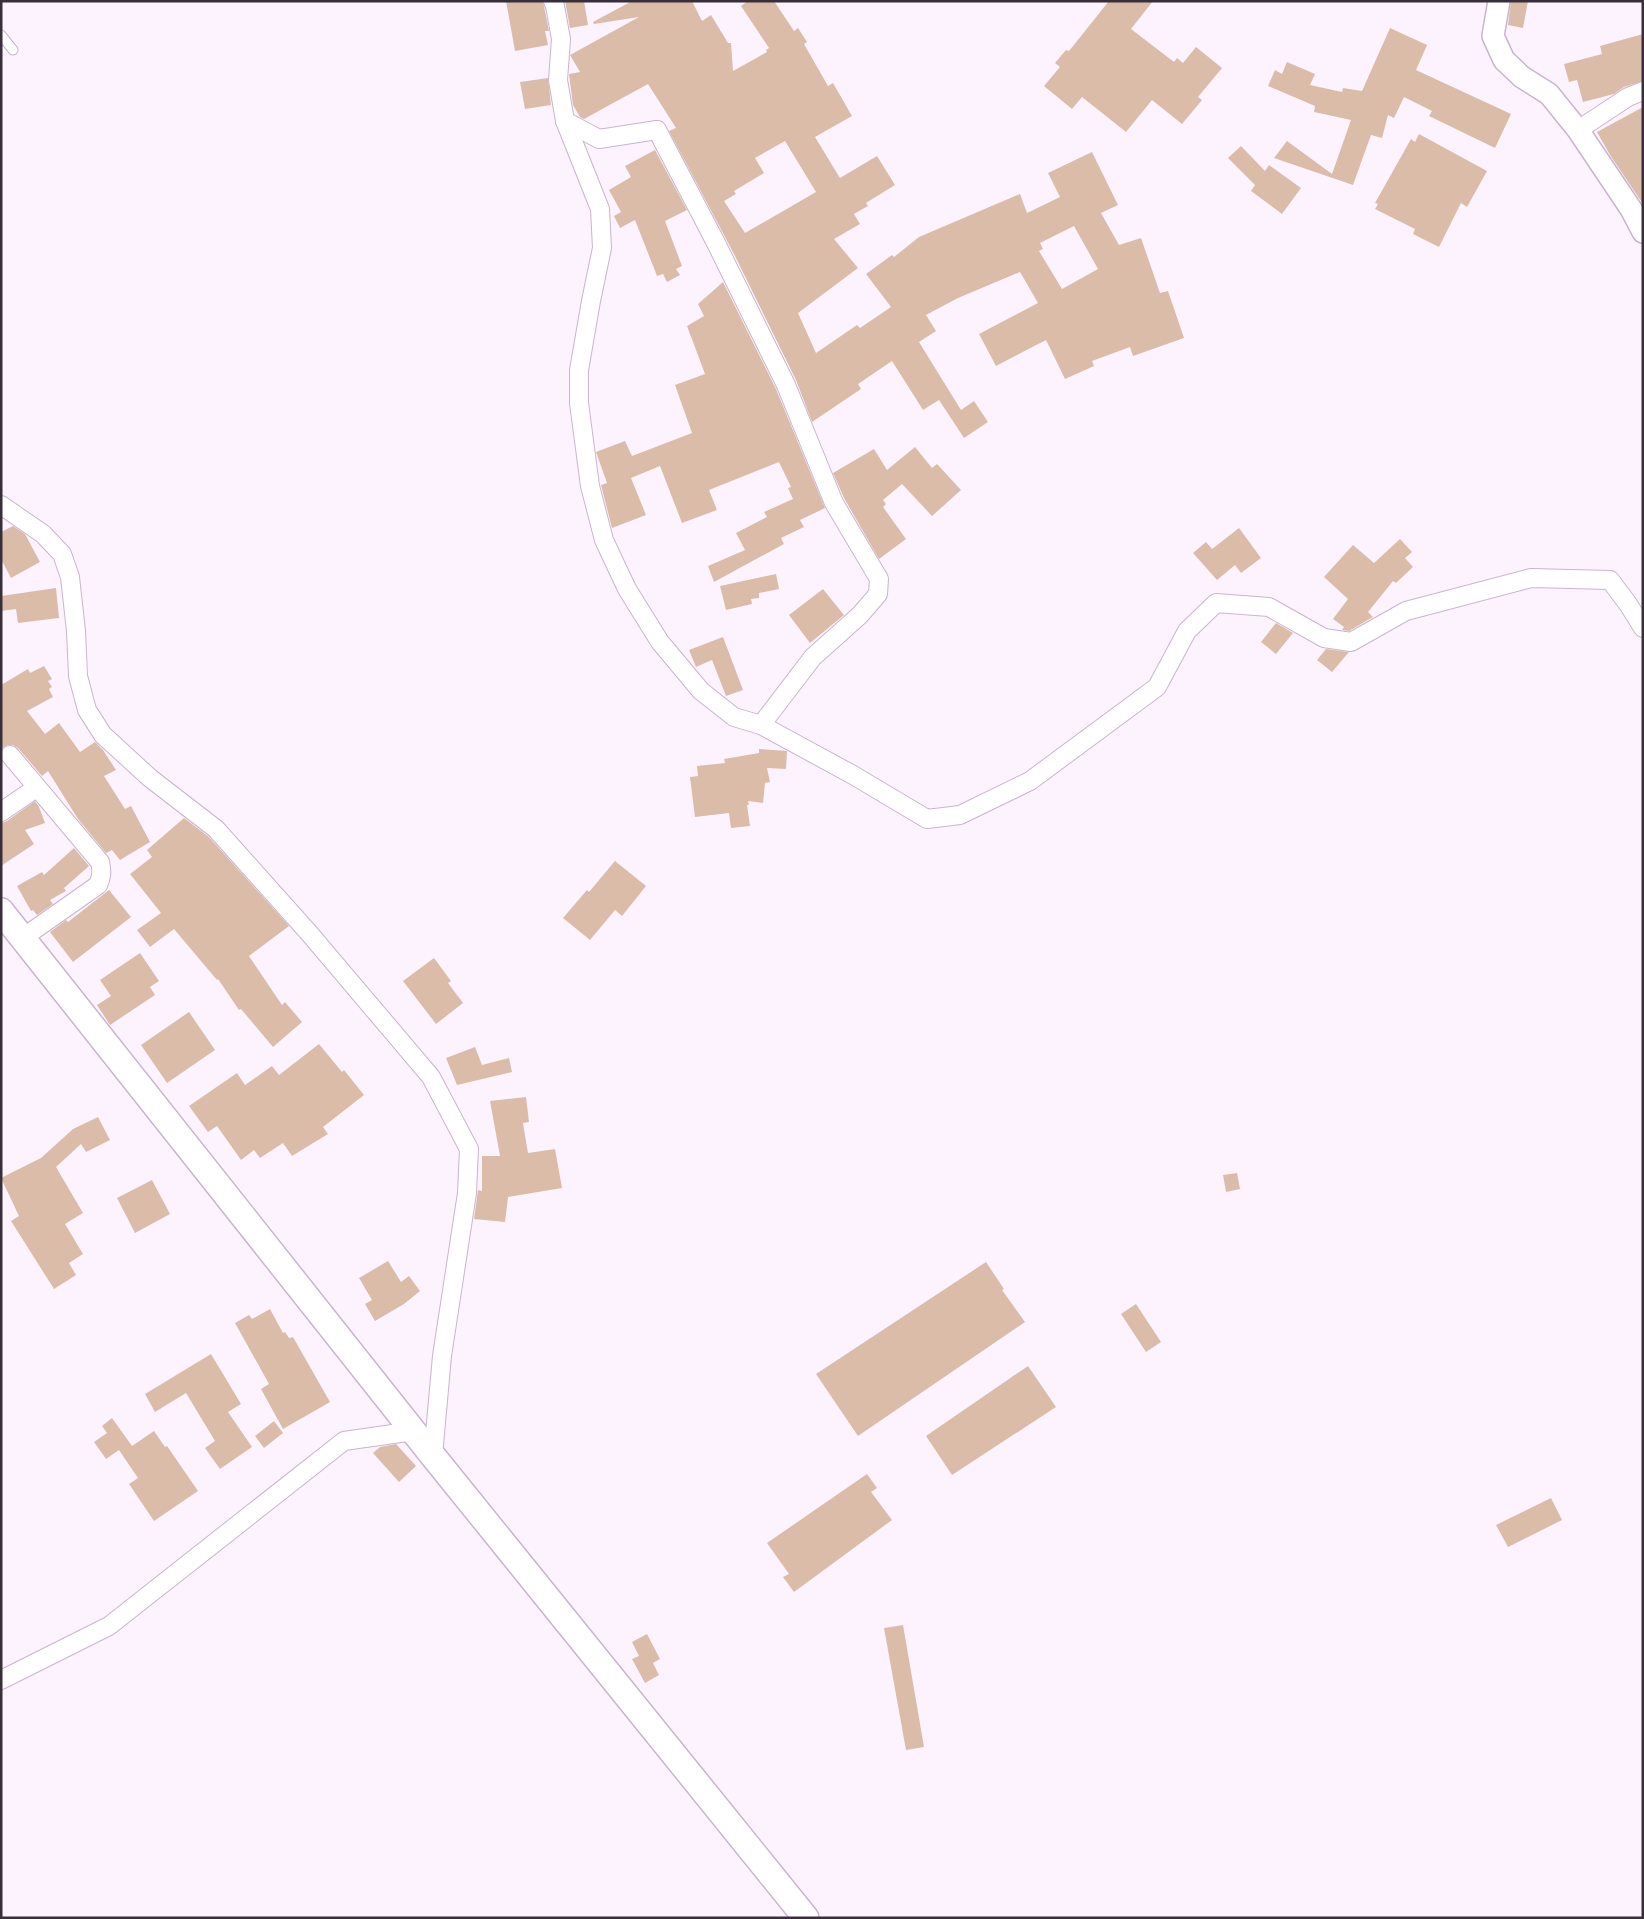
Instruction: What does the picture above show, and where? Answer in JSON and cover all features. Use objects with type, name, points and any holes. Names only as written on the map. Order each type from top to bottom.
[{"type":"main road","points":[[1,911],[433,1456],[806,1918]]},
{"type":"street","points":[[553,1],[556,6],[561,39],[558,80],[565,121],[600,209],[602,248],[579,370],[579,403],[590,486],[604,540],[627,589],[660,642],[702,690],[734,717],[761,725],[854,775],[927,819],[960,815],[1030,780],[1157,687],[1186,631],[1216,603],[1268,607],[1324,638],[1351,642],[1406,611],[1531,578],[1610,580],[1643,628]]},
{"type":"street","points":[[1498,1],[1493,36],[1504,60],[1522,77],[1549,94],[1578,130],[1631,209],[1643,232]]},
{"type":"street","points":[[1578,130],[1628,97],[1643,91]]},
{"type":"street","points":[[565,121],[599,139],[657,130],[786,385],[834,503],[880,578],[878,594],[860,615],[813,657],[761,725]]},
{"type":"street","points":[[1,505],[43,534],[62,554],[70,577],[76,631],[78,676],[87,710],[103,735],[150,778],[216,829],[309,933],[431,1077],[469,1149],[467,1193],[442,1356],[433,1456]]},
{"type":"street","points":[[10,755],[100,862],[102,877],[98,884],[24,938]]},
{"type":"street","points":[[1,812],[36,788]]},
{"type":"street","points":[[1,1680],[109,1626],[344,1441],[414,1431]]},
{"type":"lane","points":[[1,34],[13,50]]},
{"type":"building","points":[[506,1],[543,1],[549,31],[545,31],[548,45],[515,51]]},
{"type":"building","points":[[565,1],[584,1],[588,25],[570,28]]},
{"type":"building","points":[[632,1],[692,1],[702,21],[711,15],[728,43],[731,43],[733,71],[767,52],[766,50],[769,48],[741,6],[748,1],[774,1],[794,31],[798,28],[807,42],[804,44],[828,86],[833,83],[852,116],[815,137],[840,178],[877,156],[895,185],[866,203],[868,206],[854,214],[860,224],[834,239],[858,268],[798,313],[816,353],[857,325],[860,328],[891,307],[866,274],[892,255],[894,257],[919,237],[1020,194],[1027,213],[1060,197],[1048,173],[1092,152],[1118,205],[1101,213],[1119,245],[1141,238],[1160,293],[1168,291],[1184,338],[1133,356],[1130,347],[1092,361],[1094,366],[1065,379],[1046,340],[996,366],[979,334],[1038,303],[1020,272],[958,298],[926,315],[936,331],[919,342],[961,410],[974,401],[988,422],[964,438],[939,400],[923,410],[892,361],[858,384],[861,389],[812,422],[796,380],[734,254],[669,131],[676,128],[648,84],[584,119],[580,117],[573,105],[569,74],[580,72],[570,55],[639,17],[594,24],[593,22]],"holes":[[[785,141],[816,192],[745,233],[724,201],[736,194],[734,191],[764,173],[755,158]],[[1074,226],[1098,269],[1062,289],[1039,251],[1043,249],[1040,243]]]},
{"type":"building","points":[[1109,1],[1153,1],[1131,29],[1174,62],[1177,58],[1183,63],[1196,47],[1222,68],[1198,97],[1202,100],[1182,124],[1152,100],[1126,132],[1082,97],[1072,109],[1044,86],[1060,67],[1055,63],[1066,50],[1069,51]]},
{"type":"building","points":[[1511,1],[1528,1],[1523,28],[1508,25]]},
{"type":"building","points":[[1390,28],[1427,45],[1416,70],[1511,114],[1495,148],[1429,116],[1432,111],[1404,97],[1394,118],[1388,115],[1382,138],[1371,135],[1353,185],[1274,158],[1287,141],[1332,174],[1351,120],[1314,112],[1315,106],[1268,86],[1275,70],[1282,74],[1287,62],[1315,74],[1310,85],[1342,92],[1343,88],[1362,91]]},
{"type":"building","points":[[1643,34],[1643,81],[1624,87],[1614,94],[1583,102],[1577,80],[1569,82],[1564,64],[1602,54],[1600,46]]},
{"type":"building","points":[[548,78],[551,105],[525,109],[520,82]]},
{"type":"building","points":[[1643,107],[1643,204],[1597,132]]},
{"type":"building","points":[[1419,134],[1487,171],[1467,207],[1461,203],[1439,247],[1413,234],[1415,229],[1375,209],[1378,204],[1375,203],[1411,139],[1415,142]]},
{"type":"building","points":[[1241,146],[1265,171],[1269,165],[1301,188],[1282,214],[1251,191],[1255,185],[1228,158]]},
{"type":"building","points":[[655,150],[687,210],[665,221],[682,266],[676,269],[680,275],[667,282],[663,274],[657,276],[635,220],[620,228],[614,216],[621,212],[609,190],[631,177],[625,166]]},
{"type":"building","points":[[723,282],[776,389],[825,508],[800,520],[804,527],[781,538],[784,544],[714,582],[708,566],[745,550],[736,533],[767,517],[764,512],[793,499],[788,488],[791,487],[779,462],[709,490],[717,510],[682,523],[660,466],[631,478],[646,515],[612,528],[601,485],[607,483],[596,452],[625,441],[632,456],[692,433],[675,385],[705,374],[687,326],[704,316],[698,304]]},
{"type":"building","points":[[915,447],[932,468],[937,464],[961,490],[932,516],[902,484],[883,500],[886,504],[883,507],[906,539],[879,559],[844,498],[833,473],[874,449],[887,470]]},
{"type":"building","points":[[13,526],[25,534],[40,562],[11,578],[1,559],[1,532]]},
{"type":"building","points":[[1239,528],[1261,558],[1241,573],[1235,565],[1217,580],[1193,553],[1206,542],[1212,549]]},
{"type":"building","points":[[1400,539],[1412,552],[1405,558],[1413,567],[1396,583],[1393,581],[1368,612],[1373,617],[1349,631],[1342,630],[1344,627],[1333,619],[1348,599],[1324,577],[1353,545],[1374,563]]},
{"type":"building","points":[[776,574],[779,589],[759,593],[759,598],[751,599],[752,604],[726,610],[720,586]]},
{"type":"building","points":[[56,588],[59,618],[18,623],[16,609],[1,611],[1,596]]},
{"type":"building","points":[[823,589],[844,615],[810,643],[789,615]]},
{"type":"building","points":[[1276,623],[1293,633],[1276,654],[1261,642]]},
{"type":"building","points":[[723,637],[743,690],[726,696],[712,660],[696,667],[689,650]]},
{"type":"building","points":[[1326,649],[1349,652],[1332,672],[1317,660]]},
{"type":"building","points":[[44,666],[52,679],[48,681],[52,687],[49,689],[53,697],[27,711],[45,734],[59,723],[80,752],[95,742],[103,750],[116,770],[104,776],[125,809],[131,806],[150,842],[120,860],[112,850],[106,853],[78,819],[48,771],[42,776],[18,748],[13,745],[2,748],[1,746],[1,685],[28,669],[30,673]]},
{"type":"building","points":[[759,749],[787,751],[786,769],[767,768],[770,782],[765,783],[763,803],[748,801],[750,826],[731,828],[729,813],[695,817],[690,777],[698,776],[697,766],[725,763],[724,759],[759,753]]},
{"type":"building","points":[[35,801],[45,823],[25,830],[34,844],[1,866],[1,823],[7,821]]},
{"type":"building","points":[[184,818],[209,837],[289,926],[249,956],[282,1005],[285,1002],[302,1022],[273,1047],[241,1009],[239,1010],[218,979],[174,929],[150,947],[137,930],[161,913],[130,874],[152,857],[147,850]]},
{"type":"building","points":[[74,848],[89,866],[64,888],[66,891],[50,900],[53,904],[37,915],[33,910],[31,911],[17,886],[42,872],[44,875]]},
{"type":"building","points":[[615,861],[646,886],[622,916],[615,910],[590,940],[563,918],[587,890],[589,892]]},
{"type":"building","points":[[109,890],[131,917],[73,962],[50,932],[66,920],[68,922]]},
{"type":"building","points":[[140,953],[159,981],[150,987],[155,995],[110,1025],[97,1005],[111,996],[100,980]]},
{"type":"building","points":[[434,958],[451,981],[448,983],[463,1003],[436,1024],[403,981]]},
{"type":"building","points":[[189,1012],[215,1050],[167,1083],[141,1045]]},
{"type":"building","points":[[319,1044],[342,1072],[344,1070],[364,1095],[323,1127],[328,1134],[292,1156],[283,1143],[260,1158],[254,1150],[241,1160],[217,1126],[208,1132],[189,1106],[237,1073],[245,1085],[272,1066],[279,1075]]},
{"type":"building","points":[[475,1047],[482,1065],[509,1058],[512,1072],[457,1085],[446,1058]]},
{"type":"building","points":[[526,1097],[529,1122],[523,1123],[528,1153],[555,1149],[562,1188],[508,1197],[505,1222],[474,1219],[478,1190],[482,1191],[482,1156],[500,1156],[490,1101]]},
{"type":"building","points":[[98,1117],[110,1140],[86,1152],[81,1144],[56,1167],[83,1213],[65,1224],[83,1254],[69,1263],[76,1275],[54,1289],[11,1221],[19,1216],[1,1178],[41,1158],[73,1129]]},
{"type":"building","points":[[1237,1173],[1240,1189],[1226,1192],[1223,1175]]},
{"type":"building","points":[[152,1180],[170,1214],[135,1233],[117,1198]]},
{"type":"building","points":[[388,1261],[401,1282],[409,1276],[420,1291],[404,1304],[375,1321],[365,1304],[372,1300],[359,1278]]},
{"type":"building","points":[[986,1262],[1004,1289],[1002,1290],[1025,1322],[858,1436],[816,1374]]},
{"type":"building","points":[[1136,1304],[1161,1342],[1146,1352],[1121,1314]]},
{"type":"building","points":[[270,1309],[283,1333],[285,1332],[289,1338],[293,1337],[330,1402],[283,1429],[261,1389],[269,1384],[235,1323],[249,1315],[252,1319]]},
{"type":"building","points":[[211,1354],[241,1404],[228,1412],[252,1447],[220,1469],[205,1448],[215,1441],[186,1393],[155,1412],[145,1394]]},
{"type":"building","points":[[1028,1366],[1056,1407],[952,1475],[926,1436]]},
{"type":"building","points":[[112,1418],[132,1446],[154,1431],[165,1447],[167,1446],[198,1491],[154,1521],[129,1484],[138,1478],[119,1450],[106,1459],[94,1442],[107,1433],[102,1426]]},
{"type":"building","points":[[274,1421],[283,1433],[264,1448],[255,1436]]},
{"type":"building","points":[[396,1444],[416,1466],[399,1482],[373,1453],[380,1447]]},
{"type":"building","points":[[867,1474],[877,1488],[871,1492],[892,1520],[794,1592],[783,1577],[789,1574],[767,1543]]},
{"type":"building","points":[[1551,1498],[1562,1520],[1508,1547],[1496,1525]]},
{"type":"building","points":[[903,1625],[924,1747],[906,1750],[884,1628]]},
{"type":"building","points":[[647,1634],[660,1659],[653,1663],[659,1675],[645,1683],[632,1659],[639,1656],[632,1642]]}]
